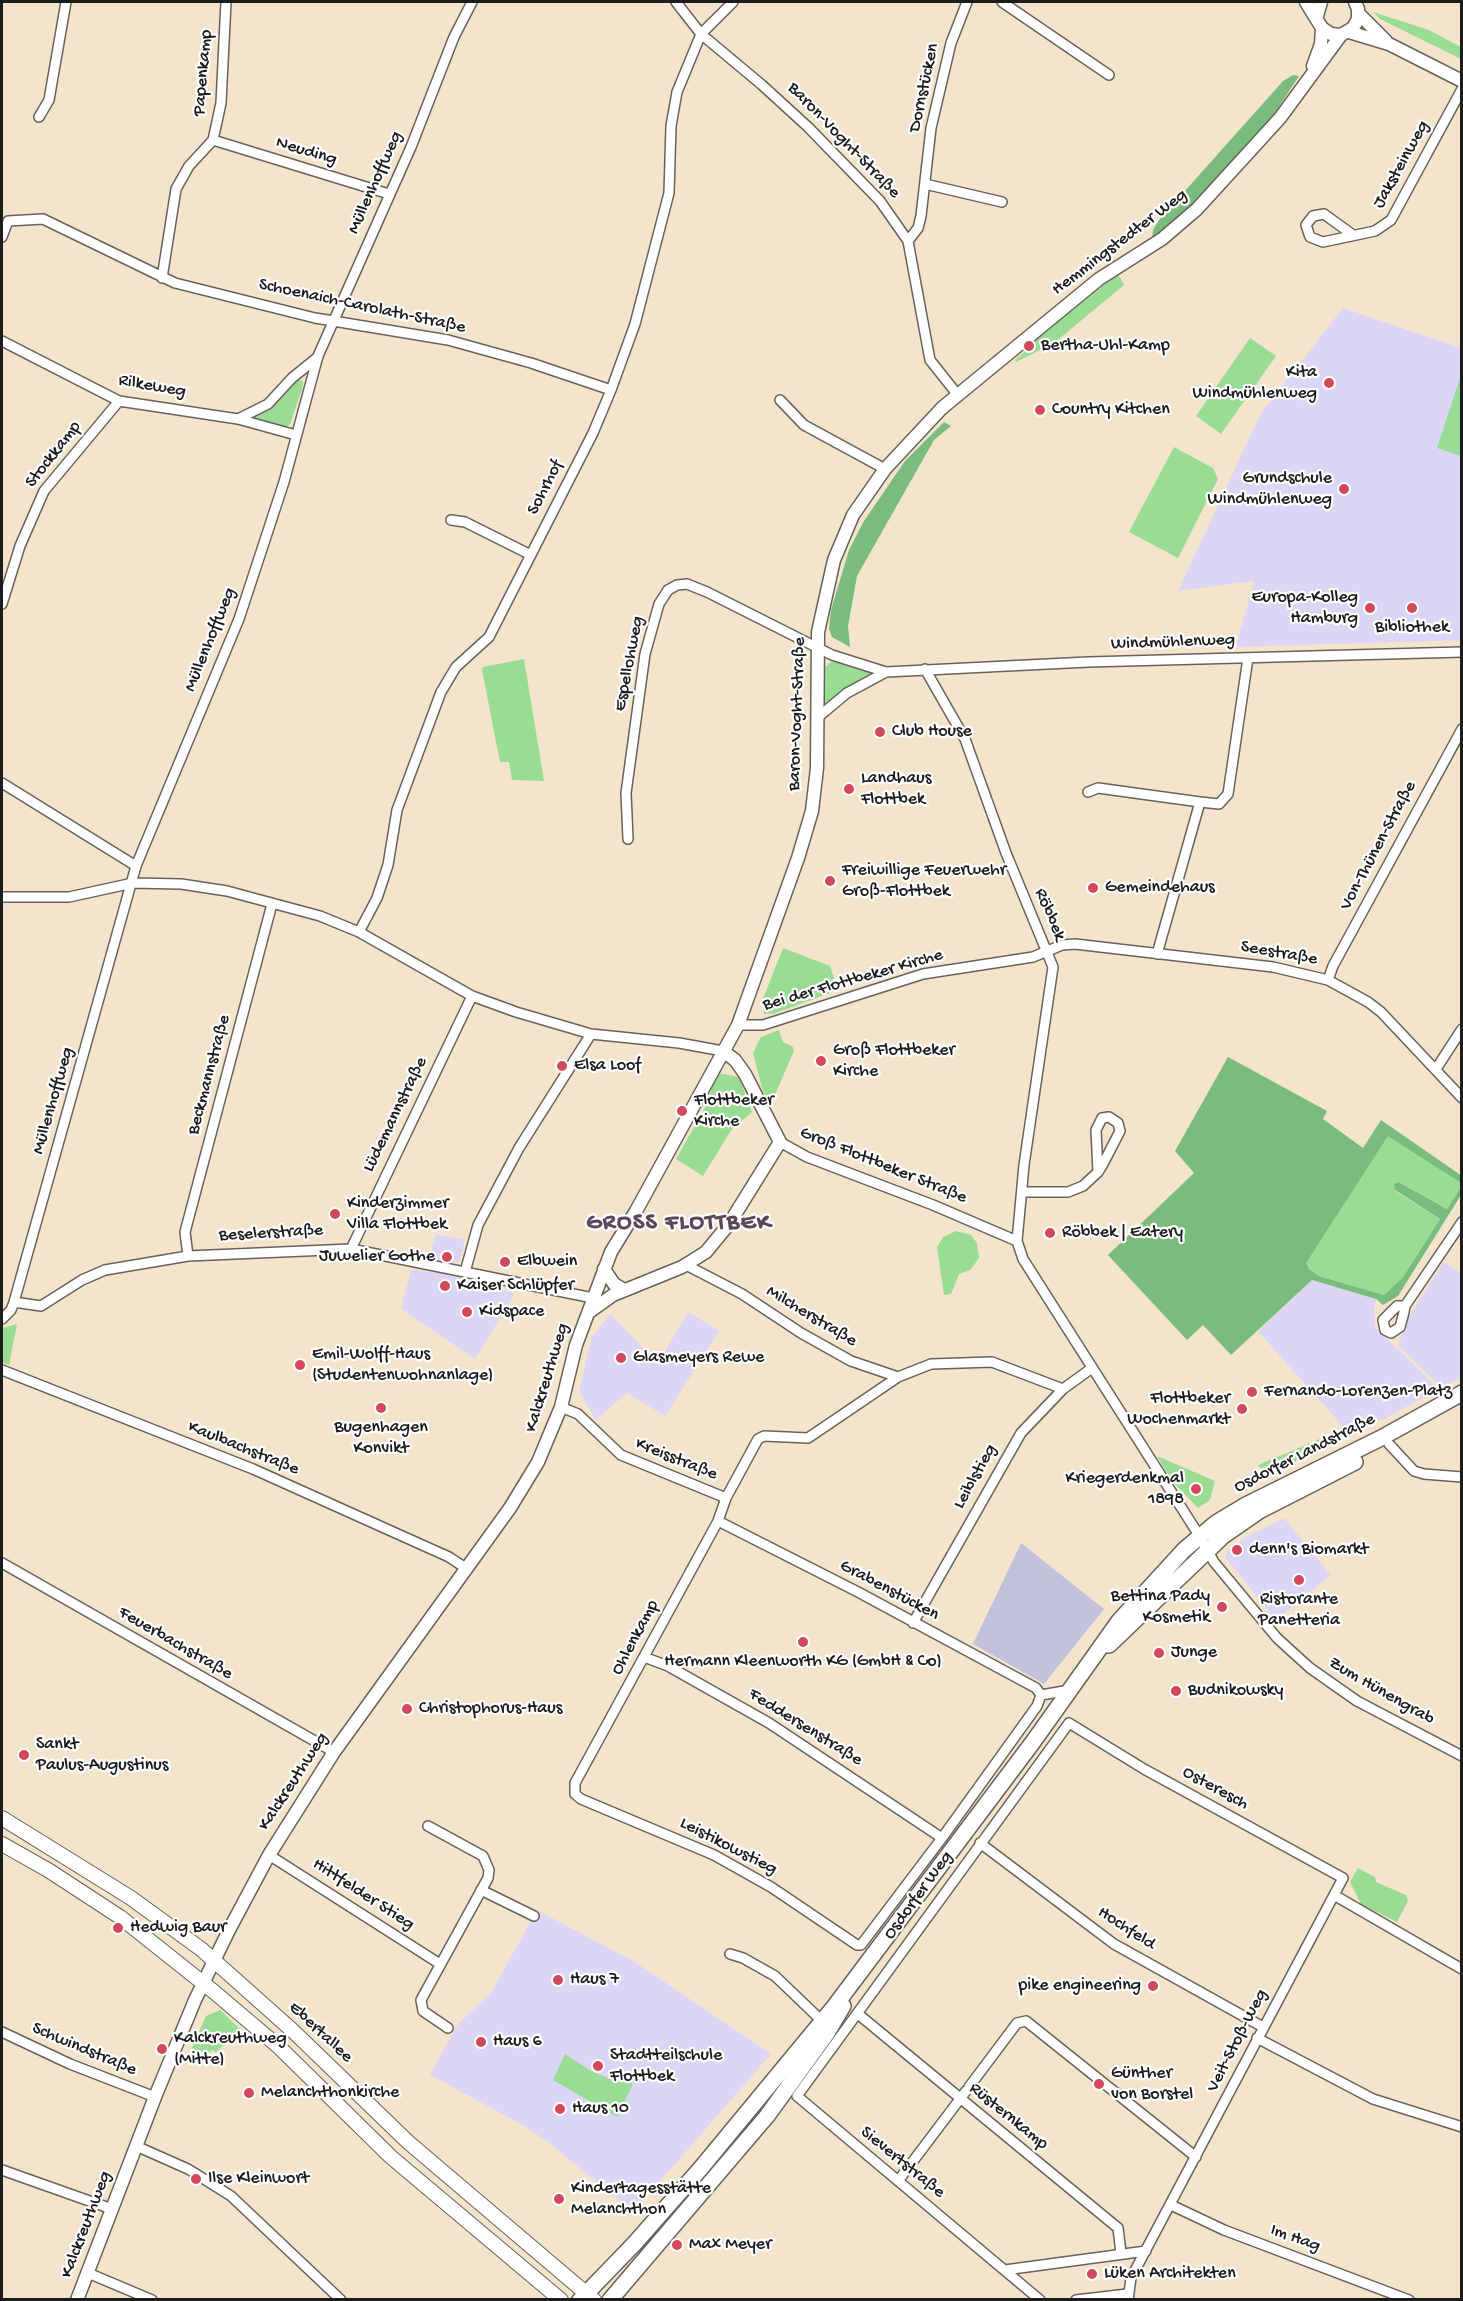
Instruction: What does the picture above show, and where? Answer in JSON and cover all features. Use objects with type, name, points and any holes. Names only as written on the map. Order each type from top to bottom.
[{"type":"main road","name":"Osdorfer Landstraße","points":[[1203,1543],[1246,1505],[1381,1438],[1461,1393]]},
{"type":"main road","name":"Osdorfer Landstraße","points":[[1203,1543],[1259,1511],[1461,1405]]},
{"type":"main road","name":"Osdorfer Weg","points":[[587,2297],[700,2168],[852,1983],[1135,1602],[1203,1543]]},
{"type":"main road","name":"Ebertallee","points":[[2,1818],[131,1898],[214,1961],[293,2031],[433,2165],[587,2297]]},
{"type":"main road","points":[[2,1844],[48,1870],[120,1917],[204,1983],[279,2047],[392,2157],[561,2300]]},
{"type":"main road","name":"Osdorfer Weg","points":[[610,2300],[731,2161],[775,2105],[832,2026],[852,1983]]},
{"type":"street","points":[[39,117],[50,100],[66,2]]},
{"type":"street","name":"Papenkamp","points":[[162,278],[176,189],[189,166],[213,140],[221,103],[226,2]]},
{"type":"street","name":"Müllenhoffweg","points":[[14,1302],[136,867],[239,619],[281,492],[318,356],[335,321],[454,37],[472,2]]},
{"type":"street","name":"Baron-Voght-Straße","points":[[588,1314],[614,1247],[738,1025],[806,835],[815,788],[816,648],[823,601],[834,560],[853,515],[885,469],[910,439],[957,394],[930,360],[908,241],[880,201],[849,168],[762,85],[701,34],[676,2]]},
{"type":"street","points":[[701,34],[733,2]]},
{"type":"street","name":"Dornstücken","points":[[908,241],[918,228],[931,128],[951,43],[967,2]]},
{"type":"street","points":[[1002,2],[1109,75]]},
{"type":"street","points":[[1306,2],[1331,34],[1345,33],[1389,44],[1461,81]]},
{"type":"street","name":"Hemmingstedter Weg","points":[[1309,76],[1321,44],[1322,2]]},
{"type":"street","points":[[1357,5],[1389,44]]},
{"type":"street","name":"Hemmingstedter Weg","points":[[957,394],[1099,279],[1162,238],[1197,209],[1280,118],[1309,76],[1345,33],[1356,24],[1357,5]]},
{"type":"street","name":"Sohrhof","points":[[359,932],[377,898],[388,865],[397,810],[441,692],[456,667],[489,638],[593,434],[611,390],[635,324],[669,193],[671,126],[677,92],[701,34]]},
{"type":"street","name":"Jaksteinweg","points":[[1353,235],[1324,214],[1313,216],[1306,225],[1306,233],[1318,242],[1375,231],[1391,220],[1461,89]]},
{"type":"street","name":"Neuding","points":[[213,140],[389,194]]},
{"type":"street","points":[[925,184],[1002,202]]},
{"type":"street","points":[[2,237],[5,218]]},
{"type":"street","name":"Schoenaich-Carolath-Straße","points":[[5,218],[43,219],[162,278],[335,321],[448,340],[531,363],[611,390]]},
{"type":"street","name":"Rilkeweg","points":[[2,341],[119,401],[238,418],[296,435]]},
{"type":"street","points":[[238,418],[268,404],[292,378],[318,356]]},
{"type":"street","points":[[780,400],[804,425],[885,469]]},
{"type":"street","name":"Stockkamp","points":[[2,604],[20,546],[44,491],[119,401]]},
{"type":"street","points":[[451,520],[465,522],[531,555]]},
{"type":"street","name":"Espellohweg","points":[[628,839],[626,792],[645,654],[655,614],[668,590],[680,584],[692,586],[816,648]]},
{"type":"street","name":"Windmühlenweg","points":[[816,648],[886,672],[1461,651]]},
{"type":"street","points":[[1088,792],[1098,788],[1219,804],[1228,794],[1248,658]]},
{"type":"street","name":"Röbbek","points":[[925,669],[965,739],[1013,871],[1053,967],[1049,1008],[1032,1097],[1017,1241]]},
{"type":"street","name":"Windmühlenweg","points":[[817,718],[847,693],[886,672]]},
{"type":"street","name":"Von-Thünen-Straße","points":[[1328,980],[1461,729]]},
{"type":"street","points":[[2,783],[136,867]]},
{"type":"street","points":[[1157,954],[1200,802]]},
{"type":"street","points":[[2,897],[69,897],[133,883],[182,884],[226,891],[320,916],[359,932],[472,996],[591,1034],[679,1043],[723,1051]]},
{"type":"street","name":"Beckmannstraße","points":[[188,1256],[185,1232],[272,904]]},
{"type":"street","name":"Seestraße","points":[[1047,952],[1062,945],[1075,944],[1273,967],[1328,980],[1368,1002],[1436,1069],[1461,1098]]},
{"type":"street","name":"Bei der Flottbeker Kirche","points":[[738,1025],[763,1025],[922,974],[1033,957],[1047,952]]},
{"type":"street","name":"Lüdemannstraße","points":[[351,1249],[472,996]]},
{"type":"street","points":[[1436,1069],[1461,1029]]},
{"type":"street","points":[[465,1272],[478,1225],[519,1148],[591,1034]]},
{"type":"street","name":"Groß Flottbeker Straße","points":[[723,1051],[741,1068],[780,1142],[800,1154],[933,1205],[1017,1241]]},
{"type":"street","points":[[1022,1192],[1073,1192],[1098,1172],[1120,1131],[1118,1123],[1109,1117],[1102,1118],[1096,1130],[1098,1172]]},
{"type":"street","points":[[588,1314],[624,1290],[686,1265],[706,1252],[729,1224],[780,1142]]},
{"type":"street","points":[[1405,1306],[1461,1222]]},
{"type":"street","points":[[1017,1241],[1023,1259],[1203,1543]]},
{"type":"street","name":"Beselerstraße","points":[[14,1302],[41,1306],[81,1280],[105,1270],[188,1256],[351,1249],[593,1298]]},
{"type":"street","name":"Milcherstraße","points":[[686,1265],[742,1294],[801,1333],[851,1361],[898,1377]]},
{"type":"street","points":[[604,1269],[610,1281],[624,1290]]},
{"type":"street","points":[[2,1319],[11,1310],[14,1302]]},
{"type":"street","name":"Kalckreuthweg","points":[[77,2300],[155,2097],[214,1961],[269,1855],[334,1752],[523,1488],[546,1446],[561,1407],[576,1345],[588,1314]]},
{"type":"street","points":[[898,1377],[931,1364],[992,1362],[1063,1389]]},
{"type":"street","name":"Leiblstieg","points":[[914,1623],[1021,1433],[1063,1389],[1092,1368]]},
{"type":"street","name":"Kaulbachstraße","points":[[2,1370],[253,1469],[438,1552],[467,1569]]},
{"type":"street","name":"Kreisstraße","points":[[561,1407],[582,1418],[621,1455],[726,1498],[760,1437],[808,1438],[898,1377]]},
{"type":"street","points":[[1389,1444],[1405,1464],[1414,1471],[1461,1477]]},
{"type":"street","name":"Ohlenkamp","points":[[575,1794],[575,1783],[718,1521],[726,1498]]},
{"type":"street","name":"Grabenstücken","points":[[718,1521],[1036,1688],[1041,1695]]},
{"type":"street","name":"Zum Hünengrab","points":[[1203,1543],[1226,1579],[1277,1638],[1310,1668],[1358,1701],[1461,1756]]},
{"type":"street","name":"Feuerbachstraße","points":[[2,1563],[334,1752]]},
{"type":"street","name":"Feddersenstraße","points":[[644,1657],[668,1666],[769,1723],[942,1838]]},
{"type":"street","points":[[1041,1695],[1070,1690]]},
{"type":"street","name":"Osdorfer Weg","points":[[857,1945],[865,1943],[1037,1706],[1041,1695]]},
{"type":"street","name":"Osdorfer Weg","points":[[797,2096],[1065,1726],[1069,1723],[1074,1725]]},
{"type":"street","name":"Osteresch","points":[[1074,1725],[1144,1769],[1343,1878]]},
{"type":"street","name":"Leistikowstieg","points":[[575,1794],[581,1799],[714,1855],[771,1887],[857,1945]]},
{"type":"street","points":[[428,1826],[483,1856],[489,1870],[481,1890],[421,2000],[423,2011],[448,2028]]},
{"type":"street","name":"Hochfeld","points":[[981,1843],[1114,1944],[1263,2027]]},
{"type":"street","name":"Hittfelder Stieg","points":[[269,1855],[440,1964]]},
{"type":"street","name":"Veit-Stoß-Weg","points":[[1127,2297],[1131,2278],[1343,1878]]},
{"type":"street","points":[[481,1890],[534,1916]]},
{"type":"street","points":[[1334,1895],[1461,1969]]},
{"type":"street","points":[[730,1954],[743,1958],[775,1976],[822,2021]]},
{"type":"street","name":"Rüsternkamp","points":[[858,2014],[965,2092],[1118,2228],[1121,2253]]},
{"type":"street","points":[[898,2181],[1017,2023],[1026,2021],[1196,2157]]},
{"type":"street","name":"Schwindstraße","points":[[2,2032],[70,2064],[155,2097]]},
{"type":"street","points":[[1257,2038],[1373,2099],[1461,2127]]},
{"type":"street","points":[[775,2105],[797,2096]]},
{"type":"street","name":"Sievertstraße","points":[[797,2096],[1040,2300]]},
{"type":"street","points":[[136,2146],[188,2169],[231,2196],[341,2300]]},
{"type":"street","points":[[2,2170],[112,2209]]},
{"type":"street","name":"Im Hag","points":[[1171,2205],[1224,2230],[1404,2299]]},
{"type":"street","points":[[1005,2270],[1146,2251]]},
{"type":"street","points":[[88,2273],[152,2300]]},
{"type":"street","points":[[1076,2300],[1127,2297]]},
{"type":"shaded area","name":"Grundschule Windmühlenweg","points":[[1343,308],[1461,348],[1461,640],[1236,647],[1254,581],[1178,591],[1261,413]]},
{"type":"shaded area","points":[[436,1234],[465,1240],[460,1262],[444,1263],[429,1258]]},
{"type":"shaded area","points":[[1444,1262],[1461,1273],[1461,1377],[1452,1383],[1439,1385],[1398,1346],[1407,1319]]},
{"type":"shaded area","points":[[411,1270],[444,1273],[515,1294],[475,1359],[401,1309]]},
{"type":"shaded area","points":[[1312,1280],[1376,1299],[1375,1327],[1436,1386],[1430,1394],[1384,1419],[1363,1427],[1358,1423],[1345,1429],[1258,1331]]},
{"type":"shaded area","points":[[688,1312],[719,1331],[665,1416],[627,1393],[596,1420],[579,1392],[592,1337],[610,1314],[658,1363]]},
{"type":"shaded area","points":[[1284,1518],[1331,1575],[1276,1620],[1225,1557],[1228,1551],[1246,1537]]},
{"type":"shaded area","points":[[1021,1543],[1104,1609],[1044,1684],[973,1644]]},
{"type":"shaded area","name":"Stadtteilschule Flottbek","points":[[537,1910],[635,1962],[771,2054],[633,2212],[548,2142],[521,2124],[430,2075],[458,2024],[491,1993]]},
{"type":"green space","points":[[1373,12],[1429,30],[1461,47],[1461,59],[1380,19]]},
{"type":"green space","points":[[1293,75],[1299,76],[1276,111],[1245,150],[1211,187],[1152,239],[1153,230],[1159,220],[1283,81]]},
{"type":"green space","points":[[1118,274],[1124,285],[1054,343],[1016,362],[1015,360],[1032,345],[1030,343]]},
{"type":"green space","points":[[1250,338],[1276,356],[1221,434],[1196,416]]},
{"type":"green space","points":[[1461,375],[1462,456],[1437,448]]},
{"type":"green space","points":[[298,378],[303,382],[302,389],[287,427],[255,418],[282,396]]},
{"type":"green space","points":[[944,422],[951,426],[934,440],[857,576],[848,626],[850,647],[832,637],[829,629],[831,610],[849,550],[864,521],[905,461]]},
{"type":"green space","points":[[1174,447],[1213,468],[1218,479],[1178,558],[1129,532]]},
{"type":"green space","points":[[524,659],[544,781],[512,780],[509,762],[500,762],[482,670],[483,667]]},
{"type":"green space","points":[[832,661],[874,674],[845,688],[823,707],[823,669]]},
{"type":"green space","points":[[783,948],[830,966],[838,990],[773,1014],[764,1014],[763,999]]},
{"type":"green space","points":[[779,1030],[783,1042],[793,1047],[794,1051],[770,1106],[762,1088],[753,1053],[761,1037]]},
{"type":"green space","points":[[1228,1057],[1327,1111],[1323,1119],[1363,1148],[1381,1120],[1462,1176],[1461,1183],[1388,1136],[1306,1263],[1309,1269],[1319,1276],[1384,1295],[1403,1277],[1440,1219],[1395,1190],[1394,1184],[1399,1182],[1447,1209],[1461,1187],[1461,1195],[1398,1296],[1383,1305],[1376,1299],[1312,1280],[1231,1355],[1203,1325],[1187,1340],[1108,1255],[1194,1173],[1175,1151]]},
{"type":"green space","points":[[718,1073],[739,1077],[752,1112],[732,1129],[703,1176],[676,1159],[707,1104],[712,1087],[710,1085]]},
{"type":"green space","points":[[1388,1135],[1461,1183],[1461,1187],[1447,1209],[1400,1182],[1395,1191],[1440,1219],[1403,1277],[1384,1295],[1319,1276],[1305,1263]]},
{"type":"green space","points":[[956,1231],[971,1235],[977,1243],[979,1258],[970,1270],[959,1274],[951,1294],[944,1295],[937,1247],[943,1237]]},
{"type":"green space","points":[[17,1324],[9,1365],[2,1362],[2,1328]]},
{"type":"green space","points":[[1358,1423],[1363,1427],[1311,1454],[1307,1451],[1298,1456],[1296,1461],[1270,1472],[1258,1465]]},
{"type":"green space","points":[[1157,1456],[1215,1481],[1210,1500],[1198,1508],[1172,1481]]},
{"type":"green space","points":[[1358,1868],[1375,1877],[1376,1882],[1406,1895],[1408,1901],[1397,1922],[1361,1904],[1350,1882]]},
{"type":"green space","points":[[220,2010],[239,2028],[216,2053],[212,2050],[204,2058],[192,2048],[206,2016]]},
{"type":"green space","points":[[565,2054],[591,2071],[613,2080],[624,2078],[633,2084],[617,2117],[553,2080]]},
{"type":"green space","points":[[756,2111],[759,2114],[615,2284],[613,2283]]},
{"type":"place","name":"Bertha-Uhl-Kamp","points":[[1029,346]]},
{"type":"place","name":"Kita Windmühlenweg","points":[[1329,383]]},
{"type":"place","name":"Country Kitchen","points":[[1040,410]]},
{"type":"place","name":"Grundschule Windmühlenweg","points":[[1344,489]]},
{"type":"place","name":"Europa-Kolleg Hamburg","points":[[1370,608]]},
{"type":"place","name":"Bibliothek","points":[[1412,608]]},
{"type":"place","name":"Club House","points":[[880,732]]},
{"type":"place","name":"Landhaus Flottbek","points":[[849,789]]},
{"type":"place","name":"Freiwillige Feuerwehr Groß-Flottbek","points":[[830,881]]},
{"type":"place","name":"Gemeindehaus","points":[[1093,888]]},
{"type":"place","name":"Groß Flottbeker Kirche","points":[[821,1061]]},
{"type":"place","name":"Elsa Loof","points":[[562,1066]]},
{"type":"place","name":"Flottbeker Kirche","points":[[682,1111]]},
{"type":"place","name":"Kinderzimmer Villa Flottbek","points":[[335,1214]]},
{"type":"place","name":"Röbbek | Eatery","points":[[1050,1233]]},
{"type":"place","name":"Juwelier Gothe","points":[[447,1257]]},
{"type":"place","name":"Elbwein","points":[[505,1262]]},
{"type":"place","name":"Kaiser Schlüpfer","points":[[445,1286]]},
{"type":"place","name":"Kidspace","points":[[467,1312]]},
{"type":"place","name":"Glasmeyers Rewe","points":[[621,1358]]},
{"type":"place","name":"Emil-Wolff-Haus (Studentenwohnanlage)","points":[[300,1365]]},
{"type":"place","name":"Fernando-Lorenzen-Platz","points":[[1252,1392]]},
{"type":"place","name":"Bugenhagen Konvikt","points":[[381,1408]]},
{"type":"place","name":"Flottbeker Wochenmarkt","points":[[1242,1409]]},
{"type":"place","name":"Kriegerdenkmal 1898","points":[[1196,1489]]},
{"type":"place","name":"denn's Biomarkt","points":[[1237,1550]]},
{"type":"place","name":"Ristorante Panetteria","points":[[1299,1580]]},
{"type":"place","name":"Bettina Pady Kosmetik","points":[[1222,1607]]},
{"type":"place","name":"Hermann Kleenworth KG (GmbH & Co)","points":[[803,1642]]},
{"type":"place","name":"Junge","points":[[1159,1653]]},
{"type":"place","name":"Budnikowsky","points":[[1176,1691]]},
{"type":"place","name":"Christophorus-Haus","points":[[407,1709]]},
{"type":"place","name":"Sankt Paulus-Augustinus","points":[[24,1755]]},
{"type":"place","name":"Hedwig Baur","points":[[118,1928]]},
{"type":"place","name":"Haus 7","points":[[558,1980]]},
{"type":"place","name":"pike engineering","points":[[1153,1986]]},
{"type":"place","name":"Haus 6","points":[[481,2042]]},
{"type":"place","name":"Kalckreuthweg (Mitte)","points":[[162,2049]]},
{"type":"place","name":"Stadtteilschule Flottbek","points":[[598,2066]]},
{"type":"place","name":"Günther von Borstel","points":[[1099,2084]]},
{"type":"place","name":"Melanchthonkirche","points":[[249,2093]]},
{"type":"place","name":"Haus 10","points":[[560,2109]]},
{"type":"place","name":"Ilse Kleinwort","points":[[196,2179]]},
{"type":"place","name":"Kindertagesstätte Melanchthon","points":[[559,2199]]},
{"type":"place","name":"Max Meyer","points":[[677,2245]]},
{"type":"place","name":"Lüken Architekten","points":[[1092,2274]]},
{"type":"district","name":"GROSS FLOTTBEK","points":[[679,1224]]}]
